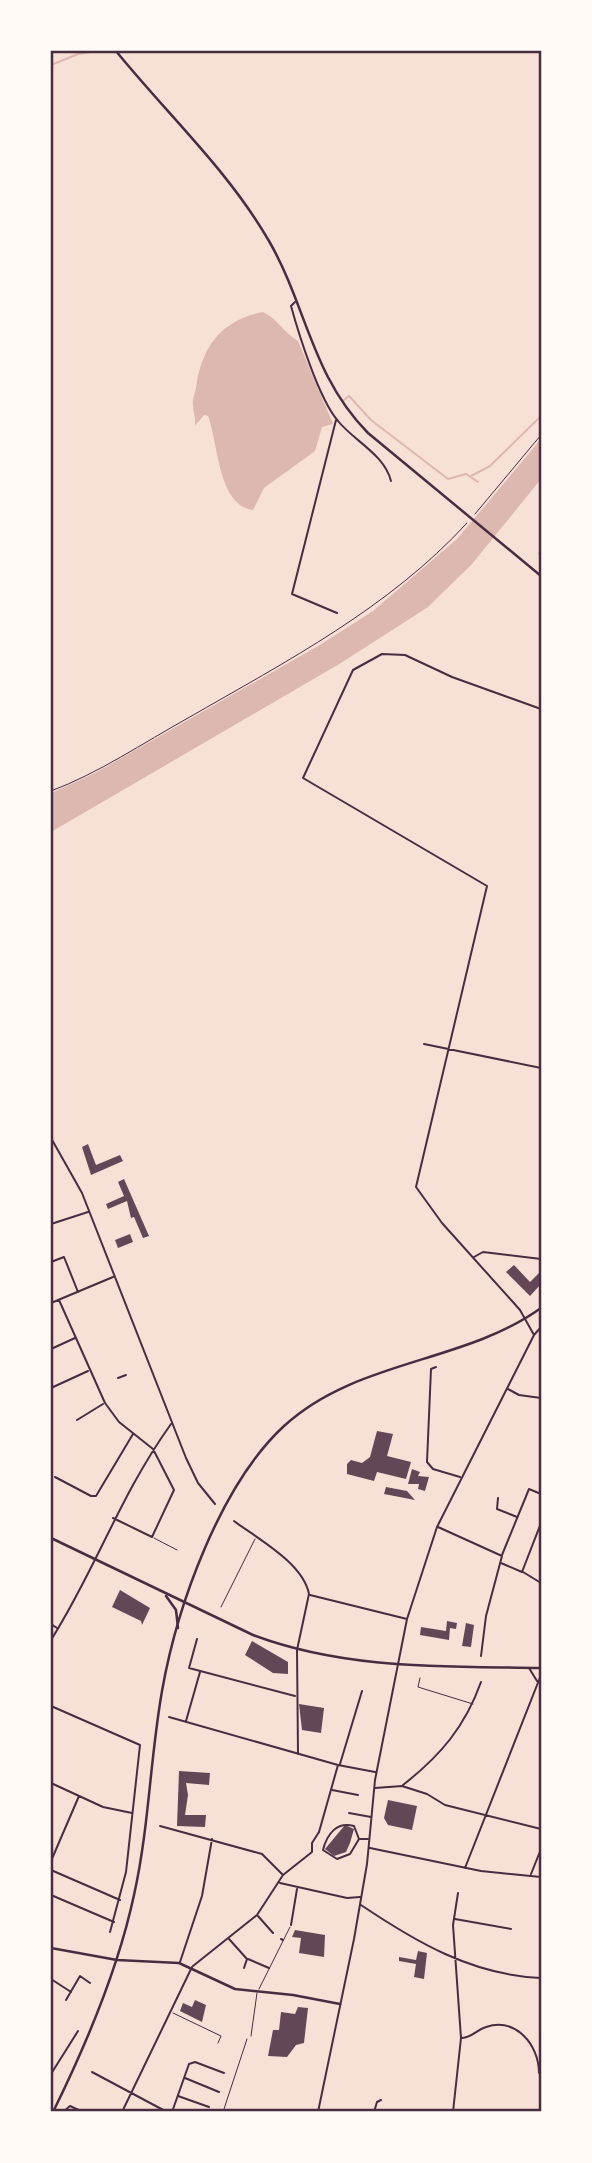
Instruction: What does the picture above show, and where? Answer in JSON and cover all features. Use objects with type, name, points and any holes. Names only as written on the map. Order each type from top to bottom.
[{"type":"main road","points":[[116,51],[244,201],[271,245],[325,374],[344,406],[368,432],[541,576]]},
{"type":"main road","points":[[53,2112],[89,2034],[117,1960],[140,1867],[163,1688],[185,1604],[226,1504],[249,1466],[285,1425],[325,1396],[360,1378],[486,1338],[541,1308]]},
{"type":"main road","points":[[51,1538],[253,1635],[297,1650],[365,1663],[541,1668]]},
{"type":"main road","points":[[163,1593],[176,1610],[178,1628]]},
{"type":"main road","points":[[51,1948],[117,1960],[179,1963],[192,1967],[230,1988],[293,1995],[340,2004]]},
{"type":"street","points":[[295,302],[290,306],[303,346],[336,420],[379,459],[391,481]]},
{"type":"street","points":[[336,420],[292,594],[337,613]]},
{"type":"street","points":[[534,1335],[525,1319],[416,1191],[487,887],[303,778],[353,670],[382,654],[398,653],[541,709]]},
{"type":"street","points":[[424,1044],[541,1068]]},
{"type":"street","points":[[51,1138],[78,1185],[198,1483],[215,1504]]},
{"type":"street","points":[[51,1224],[89,1211]]},
{"type":"street","points":[[473,1258],[483,1252],[541,1259]]},
{"type":"street","points":[[51,1262],[64,1257],[78,1292]]},
{"type":"street","points":[[51,1303],[114,1277]]},
{"type":"street","points":[[59,1300],[105,1403],[133,1434],[153,1449],[174,1490],[152,1537],[113,1518]]},
{"type":"street","points":[[318,2112],[360,1904],[369,1848],[373,1788],[407,1619],[421,1569],[461,1477],[534,1335],[541,1327]]},
{"type":"street","points":[[51,1349],[76,1338]]},
{"type":"street","points":[[436,1367],[430,1370],[427,1462],[433,1469],[461,1477]]},
{"type":"street","points":[[51,1388],[89,1371]]},
{"type":"street","points":[[118,1378],[126,1375]]},
{"type":"street","points":[[507,1389],[519,1395],[541,1398]]},
{"type":"street","points":[[77,1420],[105,1403]]},
{"type":"street","points":[[51,1640],[113,1518],[153,1449],[172,1424]]},
{"type":"street","points":[[55,1477],[91,1496],[96,1496],[133,1434]]},
{"type":"street","points":[[481,1657],[486,1616],[502,1556],[529,1489],[541,1494]]},
{"type":"street","points":[[498,1498],[497,1509],[517,1518]]},
{"type":"street","points":[[234,1521],[256,1537],[307,1585],[309,1594],[297,1650],[298,1754]]},
{"type":"street","points":[[522,1572],[541,1523]]},
{"type":"street","points":[[438,1527],[502,1556]]},
{"type":"street","points":[[500,1563],[541,1583]]},
{"type":"street","points":[[309,1594],[407,1619]]},
{"type":"street","points":[[51,1624],[58,1629]]},
{"type":"street","points":[[197,1639],[189,1668],[296,1697]]},
{"type":"street","points":[[528,1668],[537,1683]]},
{"type":"street","points":[[186,1721],[200,1671]]},
{"type":"street","points":[[465,1868],[541,1675]]},
{"type":"street","points":[[402,1786],[432,1762],[458,1732],[481,1682]]},
{"type":"street","points":[[122,2112],[192,1967],[257,1915],[283,1875],[312,1852],[312,1843],[319,1832],[362,1690]]},
{"type":"street","points":[[51,1706],[140,1745],[121,1900],[110,1932]]},
{"type":"street","points":[[169,1717],[339,1765],[377,1772]]},
{"type":"street","points":[[51,1783],[103,1807],[133,1814]]},
{"type":"street","points":[[373,1788],[402,1786],[427,1794],[445,1805],[541,1829]]},
{"type":"street","points":[[332,1790],[358,1795]]},
{"type":"street","points":[[51,1861],[80,1795]]},
{"type":"street","points":[[349,1813],[371,1817]]},
{"type":"street","points":[[341,1825],[354,1826],[359,1839],[350,1854],[337,1859],[323,1850],[331,1832],[341,1825]]},
{"type":"street","points":[[160,1826],[262,1854],[283,1875]]},
{"type":"street","points":[[179,1963],[202,1896],[212,1839]]},
{"type":"street","points":[[359,1839],[369,1839]]},
{"type":"street","points":[[369,1848],[465,1868],[541,1877]]},
{"type":"street","points":[[531,1874],[541,1849]]},
{"type":"street","points":[[51,1870],[121,1900]]},
{"type":"street","points":[[280,1883],[347,1898],[361,1896]]},
{"type":"street","points":[[291,1925],[297,1888]]},
{"type":"street","points":[[453,2112],[461,2038],[454,1919],[458,1893]]},
{"type":"street","points":[[51,1895],[114,1922]]},
{"type":"street","points":[[360,1904],[402,1935],[455,1958],[514,1976],[541,1978]]},
{"type":"street","points":[[257,1915],[273,1933]]},
{"type":"street","points":[[454,1919],[511,1929]]},
{"type":"street","points":[[228,1938],[247,1959],[270,1968]]},
{"type":"street","points":[[244,1968],[247,1959]]},
{"type":"street","points":[[76,1974],[90,1983]]},
{"type":"street","points":[[66,2000],[80,1976]]},
{"type":"street","points":[[51,1979],[71,1992]]},
{"type":"street","points":[[461,2038],[470,2038],[483,2027],[500,2024],[516,2030],[533,2046],[539,2061],[539,2073]]},
{"type":"street","points":[[51,2074],[78,2031]]},
{"type":"street","points":[[172,2112],[189,2064],[195,2062],[224,2073]]},
{"type":"street","points":[[92,2072],[166,2112]]},
{"type":"street","points":[[184,2078],[219,2092]]},
{"type":"street","points":[[178,2096],[209,2107]]},
{"type":"street","points":[[374,2112],[381,2099]]},
{"type":"street","points":[[63,2112],[70,2106],[83,2112]]},
{"type":"street","points":[[152,2112],[155,2106]]},
{"type":"lane","points":[[152,1537],[177,1550]]},
{"type":"lane","points":[[221,1607],[256,1537]]},
{"type":"lane","points":[[420,1678],[418,1687],[473,1704]]},
{"type":"lane","points":[[249,2036],[257,1993],[291,1925]]},
{"type":"lane","points":[[169,2011],[221,2036],[218,2043]]},
{"type":"path","points":[[51,791],[99,768],[354,621],[420,570],[450,542],[541,435]]},
{"type":"path","points":[[223,2112],[249,2036]]},
{"type":"shaded area","points":[[263,312],[298,341],[333,424],[322,427],[315,451],[264,488],[253,510],[241,506],[226,485],[208,416],[204,415],[195,426],[193,401],[208,348],[225,329],[248,316]]},
{"type":"shaded area","points":[[541,439],[541,479],[472,564],[428,607],[341,663],[51,832],[51,793],[95,773],[318,646],[373,611],[457,539]]},
{"type":"building","points":[[88,1144],[96,1165],[120,1155],[123,1161],[91,1175],[82,1147]]},
{"type":"building","points":[[124,1179],[149,1236],[143,1238],[134,1217],[131,1218],[127,1201],[108,1209],[106,1204],[124,1196],[118,1182]]},
{"type":"building","points":[[130,1234],[133,1242],[118,1248],[115,1240]]},
{"type":"building","points":[[514,1265],[530,1282],[539,1273],[541,1275],[541,1284],[530,1296],[506,1272]]},
{"type":"building","points":[[377,1431],[393,1434],[387,1456],[411,1462],[406,1479],[377,1472],[374,1481],[347,1474],[347,1464],[351,1460],[362,1463],[370,1457]]},
{"type":"building","points":[[412,1469],[420,1472],[418,1476],[429,1477],[425,1491],[418,1489],[419,1484],[408,1484]]},
{"type":"building","points":[[386,1487],[407,1491],[415,1500],[384,1494]]},
{"type":"building","points":[[120,1590],[150,1608],[142,1625],[141,1621],[112,1607]]},
{"type":"building","points":[[447,1621],[457,1623],[456,1629],[450,1628],[449,1640],[420,1635],[421,1627],[446,1631]]},
{"type":"building","points":[[466,1623],[474,1625],[471,1647],[462,1646]]},
{"type":"building","points":[[252,1641],[288,1662],[288,1674],[273,1673],[245,1655]]},
{"type":"building","points":[[299,1704],[324,1708],[321,1733],[302,1730]]},
{"type":"building","points":[[179,1771],[210,1773],[209,1785],[186,1783],[188,1795],[185,1815],[206,1815],[205,1827],[177,1826]]},
{"type":"building","points":[[388,1800],[417,1806],[412,1830],[388,1825],[384,1818]]},
{"type":"building","points":[[345,1825],[354,1829],[350,1843],[346,1852],[334,1856],[325,1849]]},
{"type":"building","points":[[295,1930],[325,1935],[324,1957],[299,1953],[301,1938],[292,1937]]},
{"type":"building","points":[[418,1951],[427,1953],[424,1979],[414,1977],[416,1964],[399,1961],[399,1957],[416,1960]]},
{"type":"building","points":[[195,2000],[206,2005],[202,2022],[180,2011],[183,2003],[192,2007]]},
{"type":"building","points":[[298,2007],[308,2008],[304,2043],[296,2045],[287,2057],[268,2056],[273,2030],[279,2030],[281,2012],[295,2014]]},
{"type":"waterway","points":[[51,65],[78,54],[97,51]]},
{"type":"waterway","points":[[344,400],[349,396],[371,420],[448,479],[466,474],[478,482]]},
{"type":"waterway","points":[[471,476],[490,466],[541,416]]},
{"type":"waterway","points":[[541,500],[541,511]]},
{"type":"waterway","points":[[539,554],[541,548]]}]
